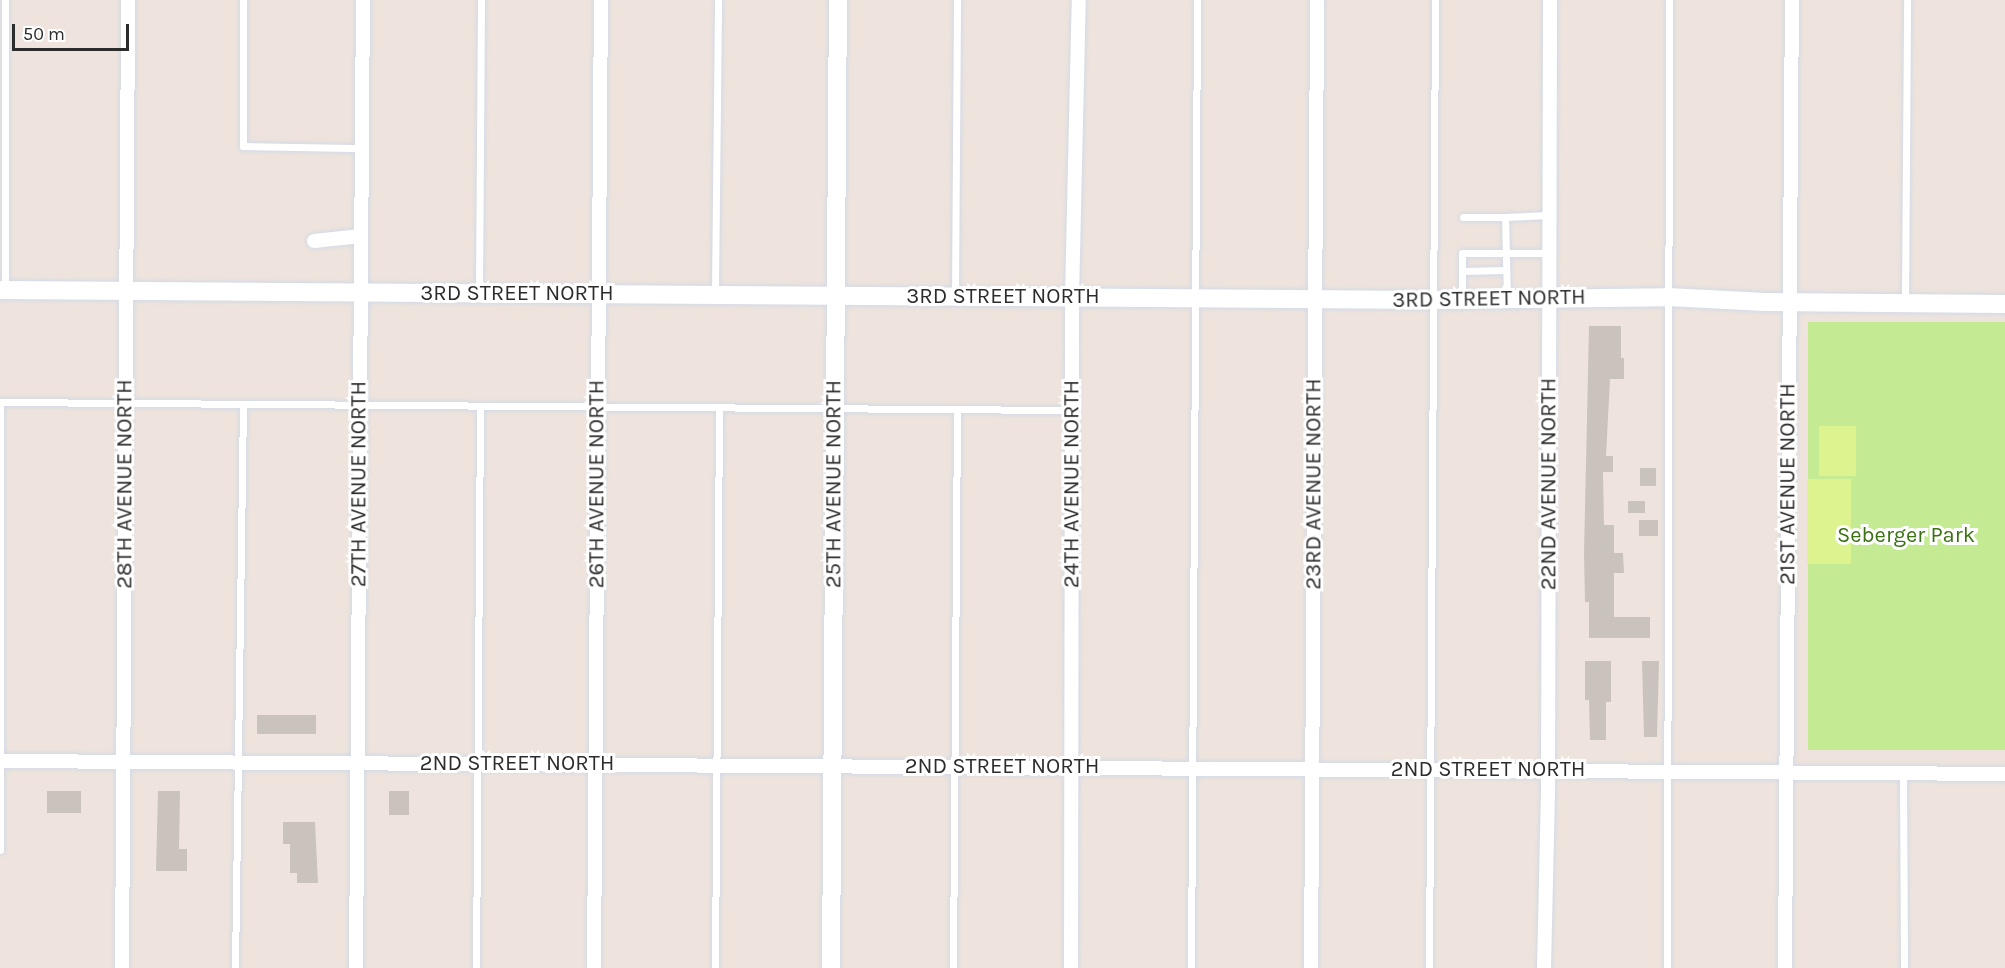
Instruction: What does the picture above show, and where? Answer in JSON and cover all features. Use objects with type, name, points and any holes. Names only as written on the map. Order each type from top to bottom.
[{"type":"main road","name":"25TH AVENUE NORTH","points":[[831,968],[838,0]]},
{"type":"main road","name":"3RD STREET NORTH","points":[[2,290],[1433,300],[1668,297],[1790,302],[2005,304]]},
{"type":"street","name":"28TH AVENUE NORTH","points":[[122,968],[128,0]]},
{"type":"street","name":"27TH AVENUE NORTH","points":[[356,968],[363,0]]},
{"type":"street","name":"26TH AVENUE NORTH","points":[[594,968],[601,0]]},
{"type":"street","name":"24TH AVENUE NORTH","points":[[1071,968],[1072,298],[1079,0]]},
{"type":"street","name":"23RD AVENUE NORTH","points":[[1311,968],[1317,0]]},
{"type":"street","name":"22ND AVENUE NORTH","points":[[1544,968],[1548,771],[1550,0]]},
{"type":"street","name":"21ST AVENUE NORTH","points":[[1785,968],[1791,0]]},
{"type":"street","points":[[314,241],[361,236]]},
{"type":"street","name":"2ND STREET NORTH","points":[[0,761],[2005,774]]},
{"type":"lane","points":[[2,290],[5,0]]},
{"type":"lane","points":[[243,0],[243,146],[362,148]]},
{"type":"lane","points":[[480,294],[481,0]]},
{"type":"lane","points":[[715,295],[718,0]]},
{"type":"lane","points":[[955,297],[957,0]]},
{"type":"lane","points":[[1191,968],[1197,0]]},
{"type":"lane","points":[[1429,968],[1435,0]]},
{"type":"lane","points":[[1667,968],[1669,0]]},
{"type":"lane","points":[[1905,303],[1907,0]]},
{"type":"lane","points":[[1463,217],[1549,215]]},
{"type":"lane","points":[[1505,217],[1507,298]]},
{"type":"lane","points":[[1462,299],[1462,253],[1548,253]]},
{"type":"lane","points":[[1462,271],[1506,270]]},
{"type":"lane","points":[[0,850],[0,402],[1072,410]]},
{"type":"lane","points":[[235,968],[243,404]]},
{"type":"lane","points":[[476,968],[480,406]]},
{"type":"lane","points":[[715,968],[719,407]]},
{"type":"lane","points":[[953,968],[957,409]]},
{"type":"lane","points":[[1903,773],[1904,968]]},
{"type":"green space","name":"Seberger Park","points":[[1808,322],[2005,322],[2005,750],[1808,750]]},
{"type":"green space","points":[[1819,426],[1856,426],[1856,476],[1819,476]]},
{"type":"green space","points":[[1807,479],[1851,479],[1851,564],[1807,564]]},
{"type":"building","points":[[1589,326],[1621,326],[1621,358],[1624,358],[1624,379],[1610,379],[1606,456],[1613,456],[1613,472],[1603,472],[1604,525],[1614,525],[1614,553],[1623,553],[1624,573],[1614,573],[1614,617],[1650,617],[1650,638],[1589,638],[1589,602],[1585,602],[1584,554]]},
{"type":"building","points":[[1640,468],[1656,468],[1656,486],[1640,486]]},
{"type":"building","points":[[1628,501],[1645,501],[1645,513],[1628,513]]},
{"type":"building","points":[[1639,520],[1658,520],[1658,536],[1639,536]]},
{"type":"building","points":[[1585,661],[1611,661],[1611,702],[1606,702],[1606,740],[1590,740],[1589,700],[1585,700]]},
{"type":"building","points":[[1642,661],[1659,661],[1657,737],[1644,737]]},
{"type":"building","points":[[257,715],[316,715],[316,734],[257,734]]},
{"type":"building","points":[[47,791],[81,791],[81,813],[47,813]]},
{"type":"building","points":[[158,791],[180,791],[179,849],[187,849],[187,871],[156,871]]},
{"type":"building","points":[[389,791],[409,791],[409,815],[389,815]]},
{"type":"building","points":[[283,822],[315,822],[318,883],[297,883],[297,873],[290,873],[290,844],[283,844]]}]
